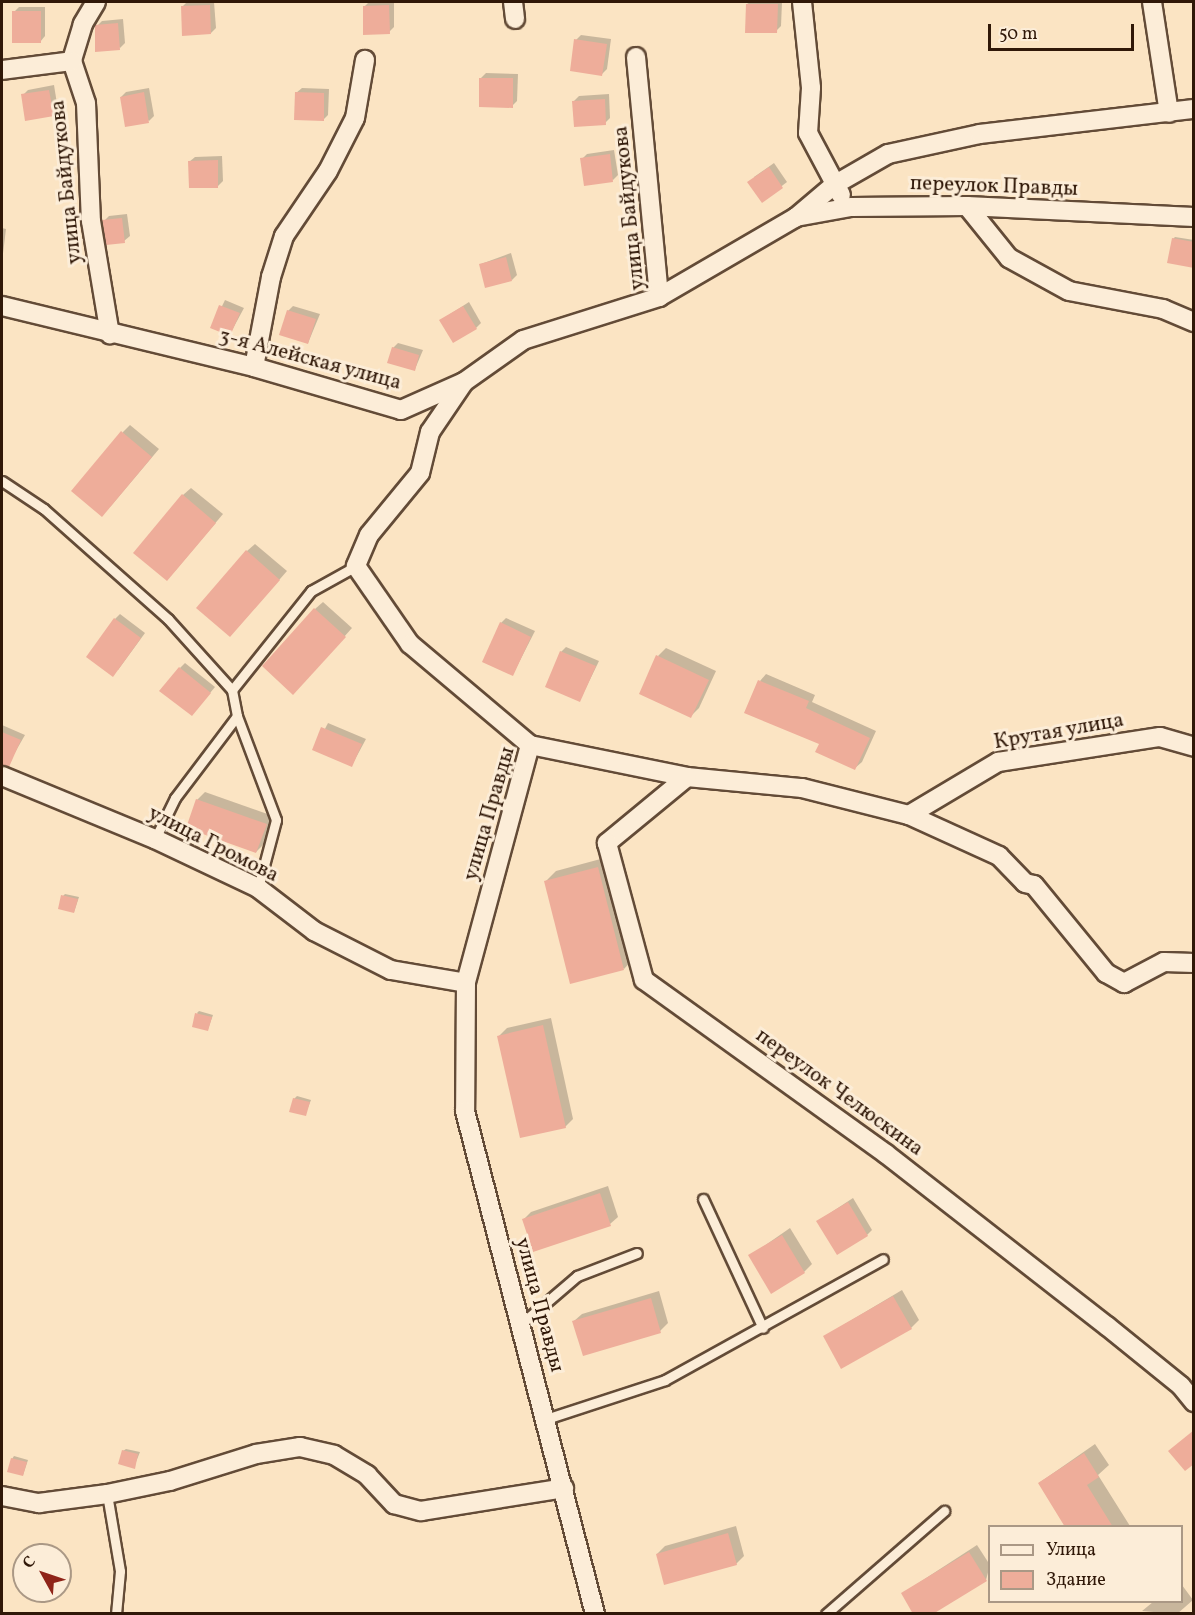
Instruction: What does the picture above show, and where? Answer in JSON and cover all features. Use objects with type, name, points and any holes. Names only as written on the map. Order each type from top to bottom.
[{"type":"street","points":[[2,70],[72,61],[83,24],[96,2]]},
{"type":"street","points":[[802,2],[811,88],[808,133],[834,185],[850,207]]},
{"type":"street","points":[[1152,2],[1169,113]]},
{"type":"street","name":"улица Байдукова","points":[[636,57],[658,297],[795,218],[834,185],[888,154],[980,134],[1194,109]]},
{"type":"street","points":[[254,368],[271,277],[284,236],[328,171],[355,118],[365,60]]},
{"type":"street","name":"улица Байдукова","points":[[72,61],[86,104],[91,220],[110,334]]},
{"type":"street","points":[[967,206],[1009,258],[1069,291],[1163,309],[1194,322]]},
{"type":"street","name":"переулок Правды","points":[[795,218],[850,207],[967,206],[1194,217]]},
{"type":"street","points":[[530,745],[410,644],[356,566],[369,535],[420,474],[430,432],[464,382],[523,340],[658,297]]},
{"type":"street","name":"3-я Алейская улица","points":[[2,306],[254,368],[401,410],[464,382]]},
{"type":"street","name":"Крутая улица","points":[[909,815],[998,762],[1160,737],[1194,747]]},
{"type":"street","name":"улица Правды","points":[[595,1614],[465,1111],[466,983],[530,745],[687,777],[802,788],[909,815],[999,856],[1025,883],[1034,885],[1106,973],[1124,983],[1164,962],[1194,963]]},
{"type":"street","name":"улица Громова","points":[[2,776],[155,839],[258,888],[314,931],[391,970],[466,983]]},
{"type":"street","name":"переулок Челюскина","points":[[687,777],[607,843],[644,980],[886,1154],[1107,1326],[1180,1386],[1194,1402]]},
{"type":"street","points":[[2,1497],[39,1503],[107,1494],[170,1481],[256,1454],[300,1447],[334,1455],[366,1475],[394,1504],[420,1511],[564,1488]]},
{"type":"lane","points":[[2,481],[44,509],[168,619],[232,690],[237,716],[276,820],[258,888]]},
{"type":"lane","points":[[232,690],[311,591],[356,566]]},
{"type":"lane","points":[[155,839],[175,798],[237,716]]},
{"type":"lane","points":[[703,1199],[763,1328]]},
{"type":"lane","points":[[521,1324],[577,1276],[637,1253]]},
{"type":"lane","points":[[546,1419],[665,1380],[763,1328],[883,1259]]},
{"type":"lane","points":[[107,1494],[120,1571],[116,1614]]},
{"type":"lane","points":[[826,1614],[944,1511]]},
{"type":"building","points":[[746,4],[778,4],[777,33],[745,33]]},
{"type":"building","points":[[210,5],[211,34],[182,36],[181,6]]},
{"type":"building","points":[[389,5],[390,34],[363,35],[363,6]]},
{"type":"building","points":[[12,11],[41,11],[41,43],[12,43]]},
{"type":"building","points":[[118,23],[120,50],[95,52],[95,25]]},
{"type":"building","points":[[574,39],[607,44],[602,76],[570,71]]},
{"type":"building","points":[[479,78],[513,78],[513,108],[479,107]]},
{"type":"building","points":[[49,90],[54,116],[25,121],[21,94]]},
{"type":"building","points":[[144,92],[149,123],[125,127],[120,97]]},
{"type":"building","points":[[295,92],[324,93],[324,121],[294,120]]},
{"type":"building","points":[[605,99],[606,125],[574,127],[572,101]]},
{"type":"building","points":[[610,154],[613,182],[584,186],[580,158]]},
{"type":"building","points":[[218,160],[218,188],[189,188],[188,161]]},
{"type":"building","points":[[769,167],[783,188],[762,203],[747,182]]},
{"type":"building","points":[[122,218],[125,243],[106,245],[102,220]]},
{"type":"building","points":[[1172,238],[1194,242],[1194,268],[1167,263]]},
{"type":"building","points":[[506,257],[512,281],[485,288],[479,264]]},
{"type":"building","points":[[219,305],[240,313],[230,336],[210,328]]},
{"type":"building","points":[[463,306],[477,329],[453,343],[439,320]]},
{"type":"building","points":[[287,310],[316,319],[308,344],[279,335]]},
{"type":"building","points":[[392,347],[419,355],[415,371],[387,363]]},
{"type":"building","points":[[121,431],[152,457],[102,517],[71,491]]},
{"type":"building","points":[[182,494],[216,523],[167,581],[133,553]]},
{"type":"building","points":[[246,550],[280,580],[230,637],[196,608]]},
{"type":"building","points":[[314,608],[346,637],[293,695],[262,666]]},
{"type":"building","points":[[114,618],[141,638],[113,677],[86,657]]},
{"type":"building","points":[[500,622],[531,637],[513,676],[482,662]]},
{"type":"building","points":[[560,651],[596,666],[580,702],[545,687]]},
{"type":"building","points":[[656,655],[709,680],[691,718],[639,694]]},
{"type":"building","points":[[179,667],[211,693],[192,716],[159,691]]},
{"type":"building","points":[[758,680],[809,701],[806,708],[870,738],[855,770],[815,752],[819,744],[744,713]]},
{"type":"building","points":[[321,727],[362,744],[352,767],[312,750]]},
{"type":"building","points":[[2,732],[21,740],[9,767],[2,765]]},
{"type":"building","points":[[196,799],[267,824],[256,853],[186,828]]},
{"type":"building","points":[[598,867],[624,970],[570,984],[544,881]]},
{"type":"building","points":[[61,895],[78,899],[74,913],[58,909]]},
{"type":"building","points":[[195,1013],[212,1017],[208,1031],[192,1027]]},
{"type":"building","points":[[543,1025],[566,1128],[520,1138],[497,1036]]},
{"type":"building","points":[[293,1098],[310,1102],[306,1116],[289,1112]]},
{"type":"building","points":[[600,1193],[611,1226],[533,1252],[522,1219]]},
{"type":"building","points":[[848,1202],[868,1236],[837,1255],[816,1221]]},
{"type":"building","points":[[782,1235],[805,1273],[771,1294],[748,1255]]},
{"type":"building","points":[[893,1296],[912,1329],[841,1369],[823,1336]]},
{"type":"building","points":[[651,1298],[661,1333],[583,1356],[572,1321]]},
{"type":"building","points":[[1194,1430],[1194,1464],[1185,1471],[1168,1451]]},
{"type":"building","points":[[122,1450],[138,1454],[135,1469],[118,1464]]},
{"type":"building","points":[[1084,1453],[1099,1477],[1087,1485],[1112,1525],[1064,1525],[1038,1483]]},
{"type":"building","points":[[11,1458],[27,1462],[23,1476],[7,1472]]},
{"type":"building","points":[[728,1533],[737,1565],[664,1585],[656,1554]]},
{"type":"building","points":[[969,1552],[987,1581],[933,1614],[913,1614],[901,1593]]}]
